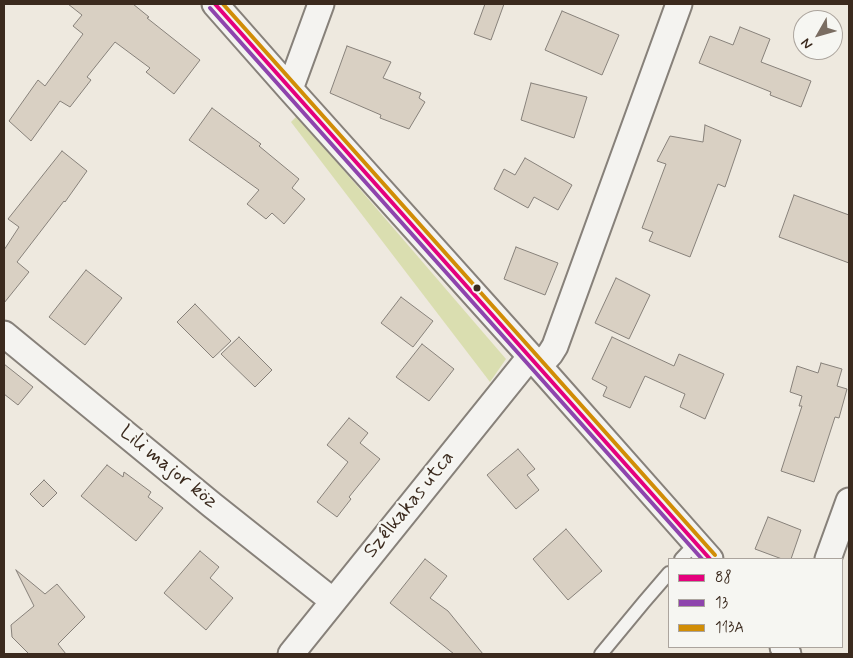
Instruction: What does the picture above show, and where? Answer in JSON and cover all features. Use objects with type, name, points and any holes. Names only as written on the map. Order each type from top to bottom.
[{"type":"street","points":[[215,4],[534,362],[696,554]]},
{"type":"street","points":[[290,89],[321,4]]},
{"type":"street","name":"Szélkakas utca","points":[[291,654],[333,601],[534,362],[550,354],[555,346],[679,4]]},
{"type":"street","name":"Lili major köz","points":[[4,334],[333,601]]},
{"type":"street","points":[[828,558],[849,501]]},
{"type":"lane","points":[[601,654],[668,574]]},
{"type":"green space","points":[[297,116],[506,359],[490,382],[291,122]]},
{"type":"building","points":[[68,4],[133,4],[149,17],[147,18],[200,60],[174,94],[146,72],[150,68],[115,42],[87,77],[91,80],[70,107],[60,101],[31,141],[9,121],[38,80],[45,86],[83,34],[73,26],[82,15]]},
{"type":"building","points":[[485,4],[504,4],[491,40],[474,34]]},
{"type":"building","points":[[562,11],[619,35],[602,75],[545,50]]},
{"type":"building","points":[[740,27],[770,39],[761,62],[811,81],[801,107],[770,95],[771,92],[699,63],[710,36],[733,45]]},
{"type":"building","points":[[347,46],[391,62],[383,78],[421,93],[419,98],[425,102],[409,129],[380,118],[381,115],[330,93]]},
{"type":"building","points":[[531,83],[587,97],[574,138],[521,120]]},
{"type":"building","points":[[212,108],[261,144],[259,146],[299,179],[292,188],[305,199],[284,224],[272,213],[266,219],[247,204],[259,190],[189,140]]},
{"type":"building","points":[[705,125],[741,140],[725,187],[718,184],[690,257],[649,241],[653,232],[642,228],[666,164],[657,161],[670,136],[703,142]]},
{"type":"building","points":[[62,151],[87,171],[17,262],[29,272],[4,303],[4,250],[19,227],[8,219]]},
{"type":"building","points":[[525,158],[572,185],[558,210],[534,197],[528,208],[494,189],[504,169],[515,175]]},
{"type":"building","points":[[794,195],[849,215],[849,263],[779,237]]},
{"type":"building","points":[[516,247],[558,263],[545,295],[504,279]]},
{"type":"building","points":[[86,270],[122,298],[85,345],[49,317]]},
{"type":"building","points":[[616,278],[650,295],[629,339],[595,323]]},
{"type":"building","points":[[401,297],[433,321],[413,347],[381,323]]},
{"type":"building","points":[[195,304],[231,341],[213,358],[177,322]]},
{"type":"building","points":[[239,337],[272,370],[255,387],[221,354]]},
{"type":"building","points":[[612,337],[674,366],[679,354],[724,374],[705,419],[680,407],[685,394],[645,376],[630,408],[603,396],[607,387],[592,379]]},
{"type":"building","points":[[422,344],[454,369],[429,401],[396,377]]},
{"type":"building","points":[[821,363],[842,369],[837,386],[847,389],[839,418],[835,417],[814,482],[781,471],[802,406],[799,406],[802,396],[790,392],[797,366],[818,373]]},
{"type":"building","points":[[4,364],[33,387],[18,405],[4,394]]},
{"type":"building","points":[[349,418],[368,433],[360,443],[380,459],[349,497],[351,499],[337,517],[317,502],[348,462],[327,445]]},
{"type":"building","points":[[518,449],[535,469],[527,475],[539,490],[516,509],[487,475]]},
{"type":"building","points":[[107,465],[123,477],[124,472],[151,492],[148,497],[163,508],[136,541],[81,496]]},
{"type":"building","points":[[44,480],[57,493],[43,507],[30,494]]},
{"type":"building","points":[[768,517],[801,530],[791,558],[779,558],[755,549]]},
{"type":"building","points":[[566,529],[602,571],[568,600],[533,559]]},
{"type":"building","points":[[200,551],[219,567],[210,578],[233,598],[206,630],[164,593]]},
{"type":"building","points":[[425,559],[447,576],[430,598],[448,611],[483,654],[454,654],[390,603]]},
{"type":"building","points":[[16,570],[45,594],[57,584],[85,617],[58,644],[66,654],[29,654],[12,637],[11,625],[34,606]]},
{"type":"transit line","name":"88","points":[[215,4],[709,558]]},
{"type":"transit line","name":"113A","points":[[223,4],[715,555]]},
{"type":"transit line","name":"13","points":[[210,8],[701,558]]}]
